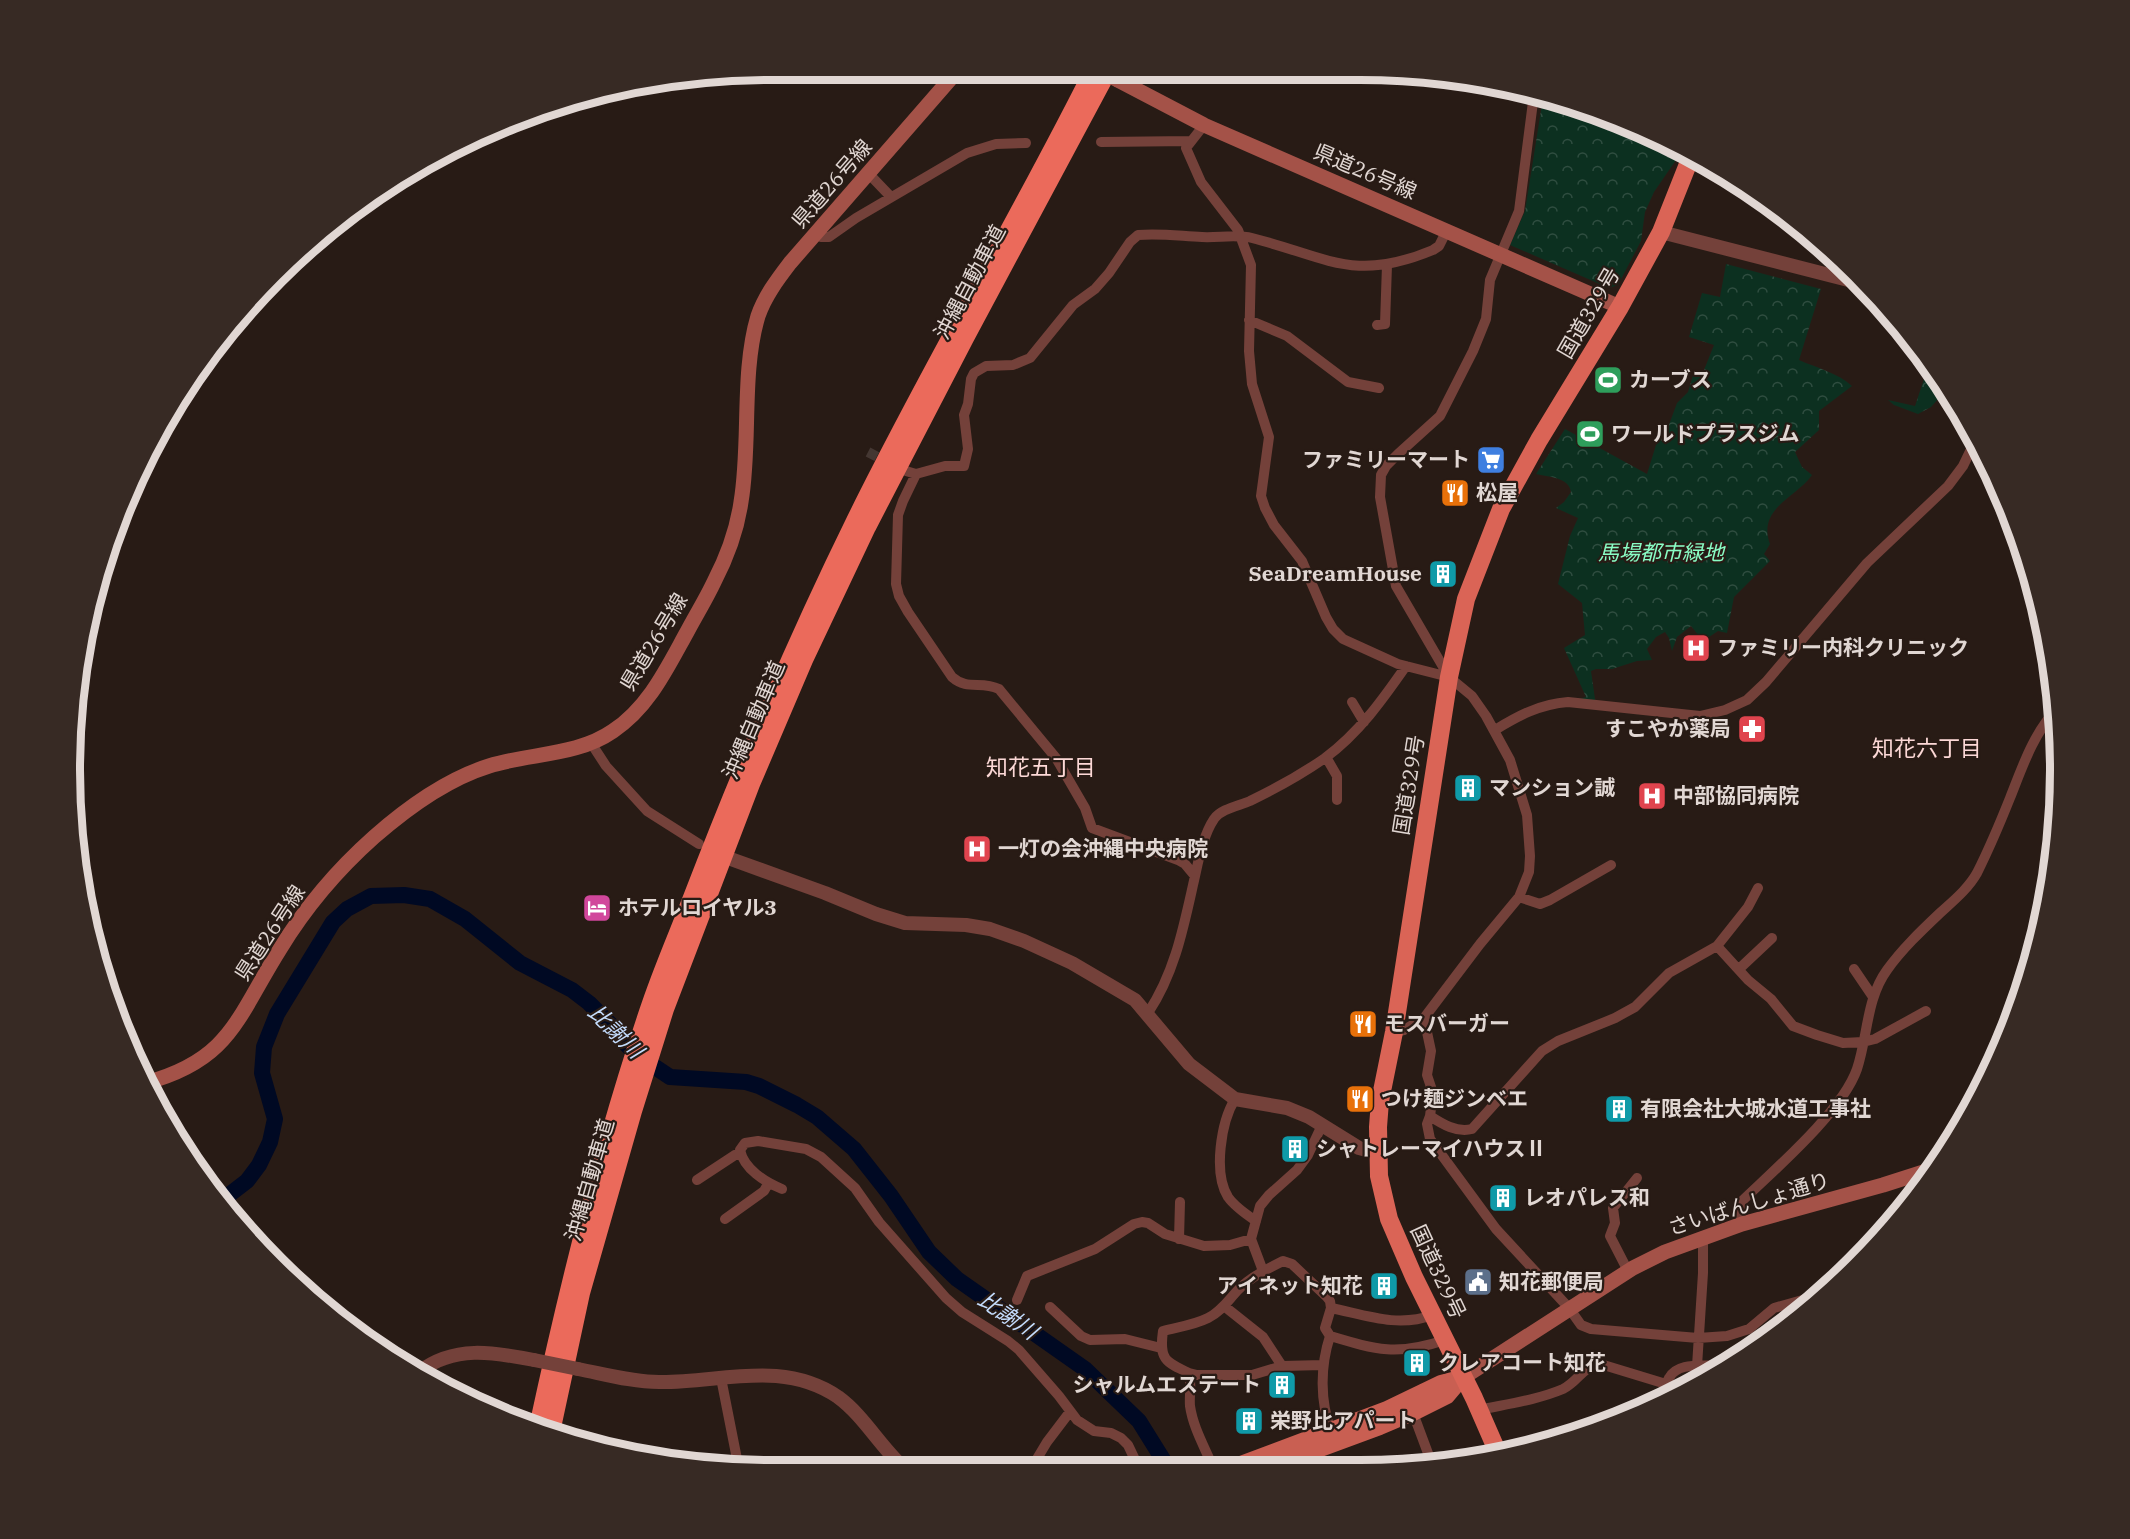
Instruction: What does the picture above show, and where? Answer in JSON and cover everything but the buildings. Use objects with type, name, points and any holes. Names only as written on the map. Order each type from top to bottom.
[{"type":"highway","name":"沖縄自動車道","points":[[540,1420],[568,1289],[657,1009],[738,778],[792,654],[836,561],[953,332],[1089,80]]},
{"type":"highway","name":"沖縄自動車道","points":[[657,1009],[750,784],[804,660],[862,537],[959,349],[1110,80]]},
{"type":"highway","name":"国道329号","points":[[1495,1446],[1389,1219],[1379,1176],[1380,1101],[1394,1032],[1449,677],[1466,599],[1501,509],[1539,440],[1620,307],[1661,232],[1689,163]]},
{"type":"highway","name":"沖縄自動車道","points":[[553,1424],[581,1293],[626,1108]]},
{"type":"main road","name":"県道26号線","points":[[154,1080],[188,1068],[214,1049],[243,1014],[280,948],[315,900],[356,854],[401,815],[458,778],[474,771],[490,765],[555,753],[591,743],[615,730],[652,693],[715,582],[733,537],[741,502],[751,355],[759,316],[773,286],[816,233],[949,80]]},
{"type":"main road","name":"県道26号線","points":[[1122,80],[1204,125],[1620,307]]},
{"type":"main road","name":"さいばんしょ通り","points":[[1464,1377],[1569,1308],[1651,1258],[1742,1224],[1920,1173]]},
{"type":"main road","points":[[1318,1458],[1447,1395],[1464,1377]]},
{"type":"main road","points":[[1252,1460],[1404,1402],[1441,1383],[1464,1377]]},
{"type":"street","points":[[1394,1032],[1404,1030],[1424,1018],[1519,897],[1529,872],[1527,815],[1510,760],[1472,696],[1449,677],[1396,586],[1380,497],[1381,475],[1386,466],[1440,416],[1473,351],[1486,319],[1490,280],[1519,212],[1533,102]]},
{"type":"street","points":[[1204,125],[1186,148],[1201,182],[1238,230],[1251,265],[1249,351],[1252,384],[1269,437],[1262,496],[1265,508],[1274,525],[1302,561],[1326,617],[1343,639],[1370,653],[1406,666],[1449,677]]},
{"type":"street","points":[[1101,142],[1191,141]]},
{"type":"street","points":[[816,233],[821,237],[829,237],[839,228],[891,196],[968,153],[996,144],[1026,143]]},
{"type":"street","points":[[868,174],[891,196]]},
{"type":"street","points":[[1195,876],[1185,864],[1178,860],[1092,828],[1085,808],[1056,758],[999,690],[991,685],[960,684],[952,677],[908,612],[899,596],[896,584],[898,515],[911,472],[945,466],[964,466],[968,449],[964,415],[974,373],[986,366],[1013,365],[1030,358],[1073,305],[1095,288],[1109,273],[1130,242],[1138,235],[1250,238],[1346,266],[1387,265],[1433,250],[1439,246],[1447,230]]},
{"type":"street","points":[[1661,232],[1845,279]]},
{"type":"street","points":[[1377,325],[1385,324],[1387,265]]},
{"type":"street","points":[[1249,320],[1287,336],[1348,382],[1379,388]]},
{"type":"street","points":[[1494,730],[1527,712],[1558,703],[1568,702],[1700,716],[1725,710],[1747,700],[1766,682],[1873,556],[1948,486],[1963,466],[1971,449]]},
{"type":"street","points":[[1148,1013],[1168,977],[1184,925],[1207,833],[1214,818],[1249,801],[1326,757],[1364,722],[1406,666]]},
{"type":"street","points":[[1352,702],[1364,722]]},
{"type":"street","points":[[1742,1224],[1741,1202],[1791,1154],[1846,1091],[1857,1069],[1873,997],[1886,971],[1923,929],[1970,884],[2028,754],[2048,718]]},
{"type":"street","points":[[591,743],[606,766],[647,811],[699,843]]},
{"type":"street","points":[[1326,757],[1337,776],[1337,800]]},
{"type":"street","points":[[728,858],[905,923],[966,925],[1008,934],[1072,963],[1135,1000],[1189,1064],[1235,1099],[1287,1108],[1309,1117],[1359,1148],[1378,1153]]},
{"type":"street","points":[[1519,897],[1540,904],[1611,865]]},
{"type":"street","points":[[1430,1116],[1455,1128],[1472,1129],[1542,1051],[1558,1041],[1615,1018],[1635,1007],[1669,973],[1717,946],[1748,907],[1758,888]]},
{"type":"street","points":[[1739,969],[1773,938]]},
{"type":"street","points":[[1717,946],[1748,980],[1771,999],[1793,1026],[1843,1043],[1875,1039],[1926,1011]]},
{"type":"street","points":[[1854,969],[1873,997]]},
{"type":"street","points":[[1424,1018],[1431,1051],[1427,1075],[1433,1093],[1427,1132],[1438,1151],[1496,1229],[1569,1308],[1581,1325],[1590,1329],[1698,1338],[1728,1336],[1749,1329],[1774,1308],[1800,1301]]},
{"type":"street","points":[[1235,1099],[1229,1109],[1222,1136],[1220,1169],[1227,1196],[1256,1221]]},
{"type":"street","points":[[1263,1270],[1251,1239],[1260,1206],[1297,1170],[1308,1155],[1322,1125]]},
{"type":"street","points":[[740,1154],[745,1143],[758,1141],[806,1149],[821,1157],[855,1188],[879,1222],[946,1298],[962,1312],[1008,1341],[1059,1396],[1070,1413],[1084,1426],[1120,1438],[1128,1445],[1135,1460]]},
{"type":"street","points":[[697,1180],[740,1154]]},
{"type":"street","points":[[740,1154],[754,1173],[768,1184],[782,1190]]},
{"type":"street","points":[[1628,1271],[1610,1236],[1615,1223],[1613,1208],[1637,1178]]},
{"type":"street","points":[[724,1219],[764,1191],[768,1184]]},
{"type":"street","points":[[1179,1239],[1180,1202]]},
{"type":"street","points":[[1017,1300],[1027,1276],[1095,1249],[1134,1224],[1148,1223],[1165,1234],[1204,1246],[1251,1239]]},
{"type":"street","points":[[1697,1366],[1704,1237]]},
{"type":"street","points":[[1292,1264],[1301,1255]]},
{"type":"street","points":[[1323,1365],[1282,1366],[1252,1375],[1197,1375],[1170,1364],[1164,1358],[1161,1348],[1163,1331],[1197,1323],[1210,1317],[1263,1270],[1283,1261],[1292,1264],[1330,1301],[1331,1308],[1325,1328],[1330,1336],[1389,1351],[1421,1348],[1445,1340]]},
{"type":"street","points":[[1224,1306],[1263,1337],[1282,1366]]},
{"type":"street","points":[[1050,1307],[1081,1336],[1090,1340],[1125,1339],[1161,1348]]},
{"type":"street","points":[[1331,1308],[1401,1322],[1419,1320],[1432,1315]]},
{"type":"street","points":[[1330,1336],[1323,1365],[1325,1414],[1331,1431]]},
{"type":"street","points":[[426,1368],[458,1353],[474,1351],[494,1352],[657,1382],[749,1374],[800,1380],[822,1388],[855,1412],[897,1460]]},
{"type":"street","points":[[1479,1410],[1546,1395],[1566,1388],[1591,1365],[1597,1363],[1660,1391]]},
{"type":"street","points":[[1668,1387],[1674,1371],[1708,1365]]},
{"type":"street","points":[[1189,1373],[1193,1422],[1209,1460]]},
{"type":"street","points":[[721,1378],[737,1459]]},
{"type":"street","points":[[1036,1460],[1052,1435],[1070,1413]]},
{"type":"street","points":[[1413,1413],[1429,1456]]},
{"type":"green space","points":[[1542,104],[1625,132],[1672,154],[1676,160],[1654,192],[1645,212],[1641,241],[1618,285],[1609,288],[1510,245],[1525,211]]},
{"type":"green space","name":"馬場都市緑地","points":[[1726,264],[1821,289],[1799,360],[1834,374],[1852,386],[1819,411],[1819,430],[1795,452],[1802,467],[1812,475],[1773,512],[1767,532],[1770,544],[1764,554],[1770,561],[1734,597],[1727,633],[1718,631],[1703,641],[1691,626],[1677,637],[1672,651],[1665,632],[1656,637],[1647,649],[1652,660],[1591,671],[1596,706],[1568,702],[1586,697],[1564,648],[1585,635],[1582,603],[1558,584],[1570,536],[1578,518],[1556,508],[1571,492],[1566,483],[1557,478],[1536,474],[1565,429],[1647,474],[1656,445],[1667,430],[1677,403],[1688,392],[1694,372],[1704,370],[1714,345],[1689,337],[1702,293],[1720,297]]},
{"type":"green space","points":[[1926,374],[1940,396],[1931,407],[1918,414],[1894,405],[1888,400],[1915,406]]},
{"type":"waterway","name":"比謝川","points":[[227,1196],[247,1181],[259,1165],[270,1142],[275,1119],[262,1073],[264,1047],[277,1014],[333,922],[347,909],[371,896],[404,895],[430,899],[465,919],[520,963],[572,990],[589,1003],[637,1055],[670,1077],[746,1082],[759,1086],[817,1117],[854,1149],[891,1196],[929,1252],[957,1279],[1085,1369],[1139,1421],[1163,1460]]},
{"type":"tunnel","points":[[868,452],[889,463]]},
{"type":"place","name":"カーブス","points":[[1608,380]]},
{"type":"place","name":"ワールドプラスジム","points":[[1590,434]]},
{"type":"place","name":"ファミリーマート","points":[[1491,460]]},
{"type":"place","name":"松屋","points":[[1455,493]]},
{"type":"place","name":"SeaDreamHouse","points":[[1443,574]]},
{"type":"place","name":"ファミリー内科クリニック","points":[[1696,648]]},
{"type":"place","name":"すこやか薬局","points":[[1752,729]]},
{"type":"place","name":"マンション誠","points":[[1468,788]]},
{"type":"place","name":"中部協同病院","points":[[1652,796]]},
{"type":"place","name":"一灯の会沖縄中央病院","points":[[977,849]]},
{"type":"place","name":"ホテルロイヤル3","points":[[597,908]]},
{"type":"place","name":"モスバーガー","points":[[1363,1024]]},
{"type":"place","name":"つけ麺ジンベエ","points":[[1360,1099]]},
{"type":"place","name":"有限会社大城水道工事社","points":[[1619,1109]]},
{"type":"place","name":"シャトレーマイハウスⅡ","points":[[1295,1149]]},
{"type":"place","name":"レオパレス和","points":[[1503,1198]]},
{"type":"place","name":"知花郵便局","points":[[1478,1282]]},
{"type":"place","name":"アイネット知花","points":[[1384,1286]]},
{"type":"place","name":"クレアコート知花","points":[[1417,1363]]},
{"type":"place","name":"シャルムエステート","points":[[1282,1385]]},
{"type":"place","name":"栄野比アパート","points":[[1249,1421]]},
{"type":"district","name":"知花六丁目","points":[[1927,748]]},
{"type":"district","name":"知花五丁目","points":[[1041,767]]}]
